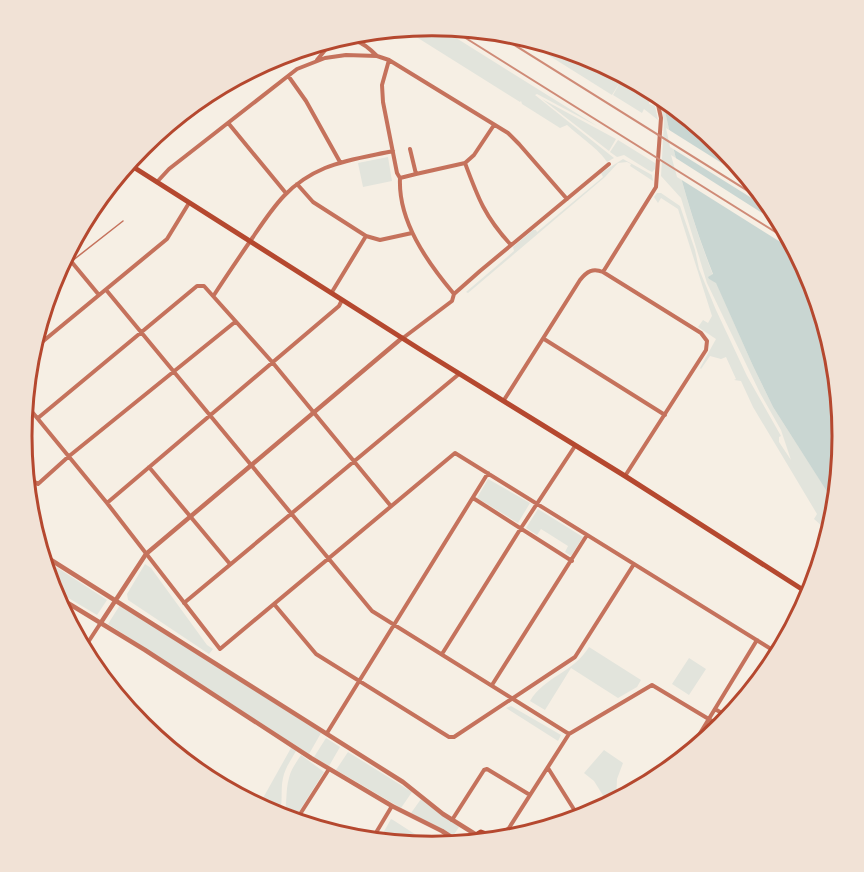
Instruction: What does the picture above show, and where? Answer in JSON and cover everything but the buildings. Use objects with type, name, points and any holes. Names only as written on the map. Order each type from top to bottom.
[{"type":"main road","points":[[135,168],[459,374],[626,476],[802,589]]},
{"type":"street","points":[[361,42],[377,56]]},
{"type":"street","points":[[317,61],[326,50]]},
{"type":"street","points":[[157,183],[169,169],[297,69],[346,54],[377,56],[389,60],[494,125],[519,144],[567,199]]},
{"type":"street","points":[[389,60],[382,85],[405,212],[412,233],[436,273],[454,294]]},
{"type":"street","points":[[289,77],[306,101],[340,162]]},
{"type":"street","points":[[603,272],[656,187],[661,118],[658,105]]},
{"type":"street","points":[[229,123],[285,193]]},
{"type":"street","points":[[400,178],[465,163],[474,155],[494,125]]},
{"type":"street","points":[[410,149],[416,174]]},
{"type":"street","points":[[214,295],[270,211],[285,193],[314,173],[340,162],[393,151]]},
{"type":"street","points":[[465,163],[481,205],[493,226],[511,245]]},
{"type":"street","points":[[88,641],[146,554],[189,515],[402,338],[452,301],[454,294],[609,164]]},
{"type":"street","points":[[297,184],[314,202],[366,236],[380,240],[412,233]]},
{"type":"street","points":[[43,341],[107,291],[168,238],[189,202]]},
{"type":"street","points":[[332,292],[366,236]]},
{"type":"street","points":[[72,261],[99,295]]},
{"type":"street","points":[[504,400],[586,273],[596,269],[701,333],[707,341],[706,350],[626,476]]},
{"type":"street","points":[[38,418],[197,286],[204,286],[273,363],[390,505]]},
{"type":"street","points":[[107,291],[372,611],[569,734]]},
{"type":"street","points":[[106,503],[273,363],[343,300]]},
{"type":"street","points":[[34,482],[38,484],[235,322]]},
{"type":"street","points":[[544,339],[665,415]]},
{"type":"street","points":[[184,603],[459,374]]},
{"type":"street","points":[[32,411],[220,649],[455,453],[771,649]]},
{"type":"street","points":[[442,654],[575,446]]},
{"type":"street","points":[[149,467],[230,564]]},
{"type":"street","points":[[327,733],[488,473]]},
{"type":"street","points":[[473,498],[572,561]]},
{"type":"street","points":[[492,685],[587,535]]},
{"type":"street","points":[[51,560],[403,782],[452,820],[475,834]]},
{"type":"street","points":[[274,604],[316,654],[449,737],[454,737],[575,657],[634,564]]},
{"type":"street","points":[[69,604],[145,650],[329,769],[450,836]]},
{"type":"street","points":[[701,733],[757,640]]},
{"type":"street","points":[[508,829],[569,734],[652,685],[713,721]]},
{"type":"street","points":[[715,709],[721,713]]},
{"type":"street","points":[[548,768],[574,810]]},
{"type":"street","points":[[300,814],[329,769]]},
{"type":"street","points":[[452,820],[484,770],[487,769],[530,795]]},
{"type":"street","points":[[376,832],[392,806]]},
{"type":"lane","points":[[72,261],[123,221]]},
{"type":"shaded area","points":[[415,36],[453,36],[597,126],[535,95],[614,158],[607,162],[567,125],[560,128]]},
{"type":"shaded area","points":[[541,51],[585,66],[620,83],[612,95]]},
{"type":"shaded area","points":[[620,83],[632,89],[650,100],[649,104],[655,106],[658,120],[644,109],[642,113],[613,95]]},
{"type":"shaded area","points":[[542,99],[616,139],[609,151]]},
{"type":"shaded area","points":[[662,108],[665,110],[690,209],[713,275],[709,279],[716,282],[773,407],[828,493],[822,526],[814,519],[817,514],[753,407],[741,381],[734,380],[736,379],[726,357],[721,359],[710,356],[700,368],[716,339],[698,327],[703,320],[708,323],[712,316],[678,209],[661,198],[658,203],[654,197],[657,193],[661,193],[680,206],[699,269],[716,310],[747,376],[781,436],[779,442],[791,460],[781,430],[760,393],[707,283],[681,198],[661,176],[664,122]]},
{"type":"shaded area","points":[[665,110],[715,153],[750,192],[779,236],[802,283],[819,332],[829,384],[832,410],[832,462],[828,493],[773,407],[716,283],[708,277],[713,274],[683,186]]},
{"type":"shaded area","points":[[618,140],[655,163],[655,169],[652,172],[624,155],[617,157],[610,152]]},
{"type":"shaded area","points":[[388,157],[392,181],[363,187],[358,163]]},
{"type":"shaded area","points":[[623,159],[652,175],[653,181],[630,166],[631,164],[618,163],[605,177],[468,293],[466,292],[514,251],[513,247],[533,230],[537,232],[603,177],[601,173]]},
{"type":"shaded area","points":[[488,479],[530,503],[518,523],[477,498]]},
{"type":"shaded area","points":[[538,509],[583,537],[571,556],[565,552],[568,546],[541,529],[537,535],[526,528]]},
{"type":"shaded area","points":[[145,564],[151,568],[207,645],[213,649],[209,654],[128,600],[127,594]]},
{"type":"shaded area","points":[[53,565],[107,600],[97,615],[65,596]]},
{"type":"shaded area","points":[[120,605],[321,733],[309,754],[108,624]]},
{"type":"shaded area","points":[[589,647],[641,680],[637,687],[618,698],[571,668],[545,710],[530,701],[543,686],[575,663]]},
{"type":"shaded area","points":[[689,658],[706,669],[689,695],[672,684]]},
{"type":"shaded area","points":[[511,706],[561,735],[558,741],[506,708]]},
{"type":"shaded area","points":[[326,738],[340,747],[329,766],[314,757]]},
{"type":"shaded area","points":[[291,748],[296,751],[284,774],[281,807],[263,799]]},
{"type":"shaded area","points":[[604,750],[623,763],[617,779],[616,791],[604,797],[594,781],[584,773]]},
{"type":"shaded area","points":[[348,752],[412,792],[401,808],[336,770]]},
{"type":"shaded area","points":[[301,755],[324,772],[298,813],[285,808],[287,788],[294,766]]},
{"type":"shaded area","points":[[421,799],[459,827],[453,836],[411,813]]},
{"type":"shaded area","points":[[391,819],[419,836],[406,836],[383,833]]},
{"type":"pier","points":[[666,128],[729,167],[757,201],[670,147]]},
{"type":"pier","points":[[671,155],[767,216],[783,244],[677,177]]},
{"type":"railway","points":[[463,37],[777,233]]},
{"type":"railway","points":[[512,43],[750,192]]}]
